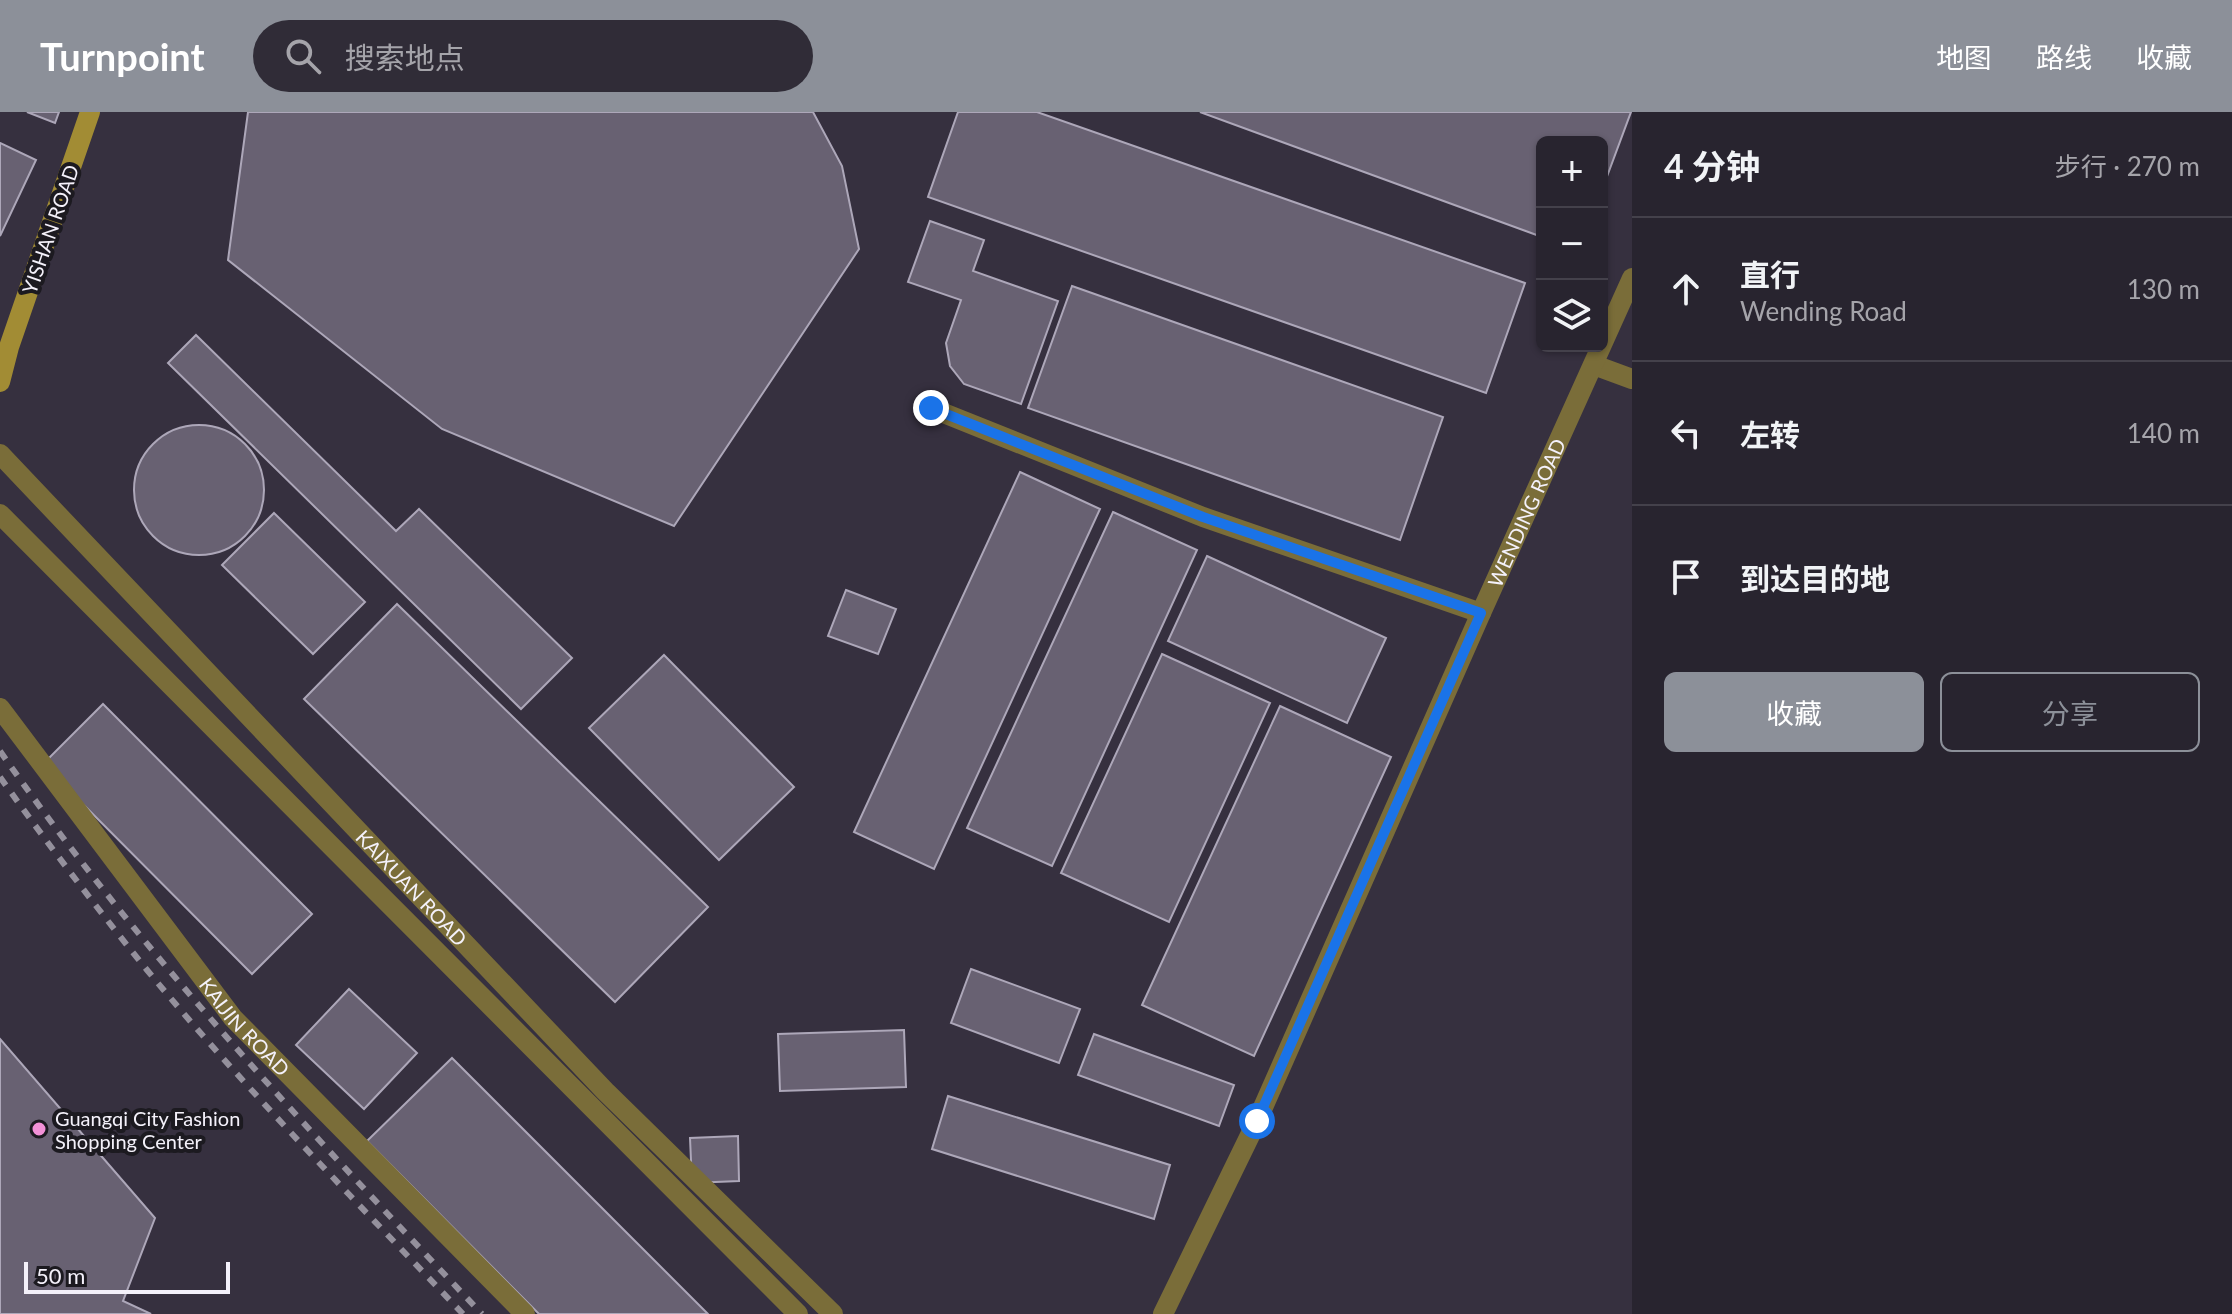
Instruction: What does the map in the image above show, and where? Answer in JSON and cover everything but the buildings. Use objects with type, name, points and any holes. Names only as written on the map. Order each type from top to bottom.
[{"type":"main road","name":"YISHAN ROAD","points":[[0,382],[4,352],[90,112]]},
{"type":"street","name":"WENDING ROAD","points":[[1163,1314],[1257,1121],[1632,278]]},
{"type":"street","points":[[1594,365],[1632,379]]},
{"type":"street","points":[[931,408],[1203,517],[1481,613]]},
{"type":"street","name":"KAIXUAN ROAD","points":[[0,454],[605,1091],[833,1314]]},
{"type":"street","name":"KAIXUAN ROAD","points":[[0,514],[798,1314]]},
{"type":"street","name":"KAIJIN ROAD","points":[[0,708],[233,1018],[525,1314]]},
{"type":"railway","points":[[0,751],[111,900],[230,1042],[482,1314]]},
{"type":"railway","points":[[0,777],[90,899],[185,1015],[302,1145],[463,1314]]},
{"type":"place","name":"Guangqi City Fashion Shopping Center","points":[[39,1129]]},
{"type":"route","points":[[931,408],[1203,517],[1481,613],[1257,1121]]}]
